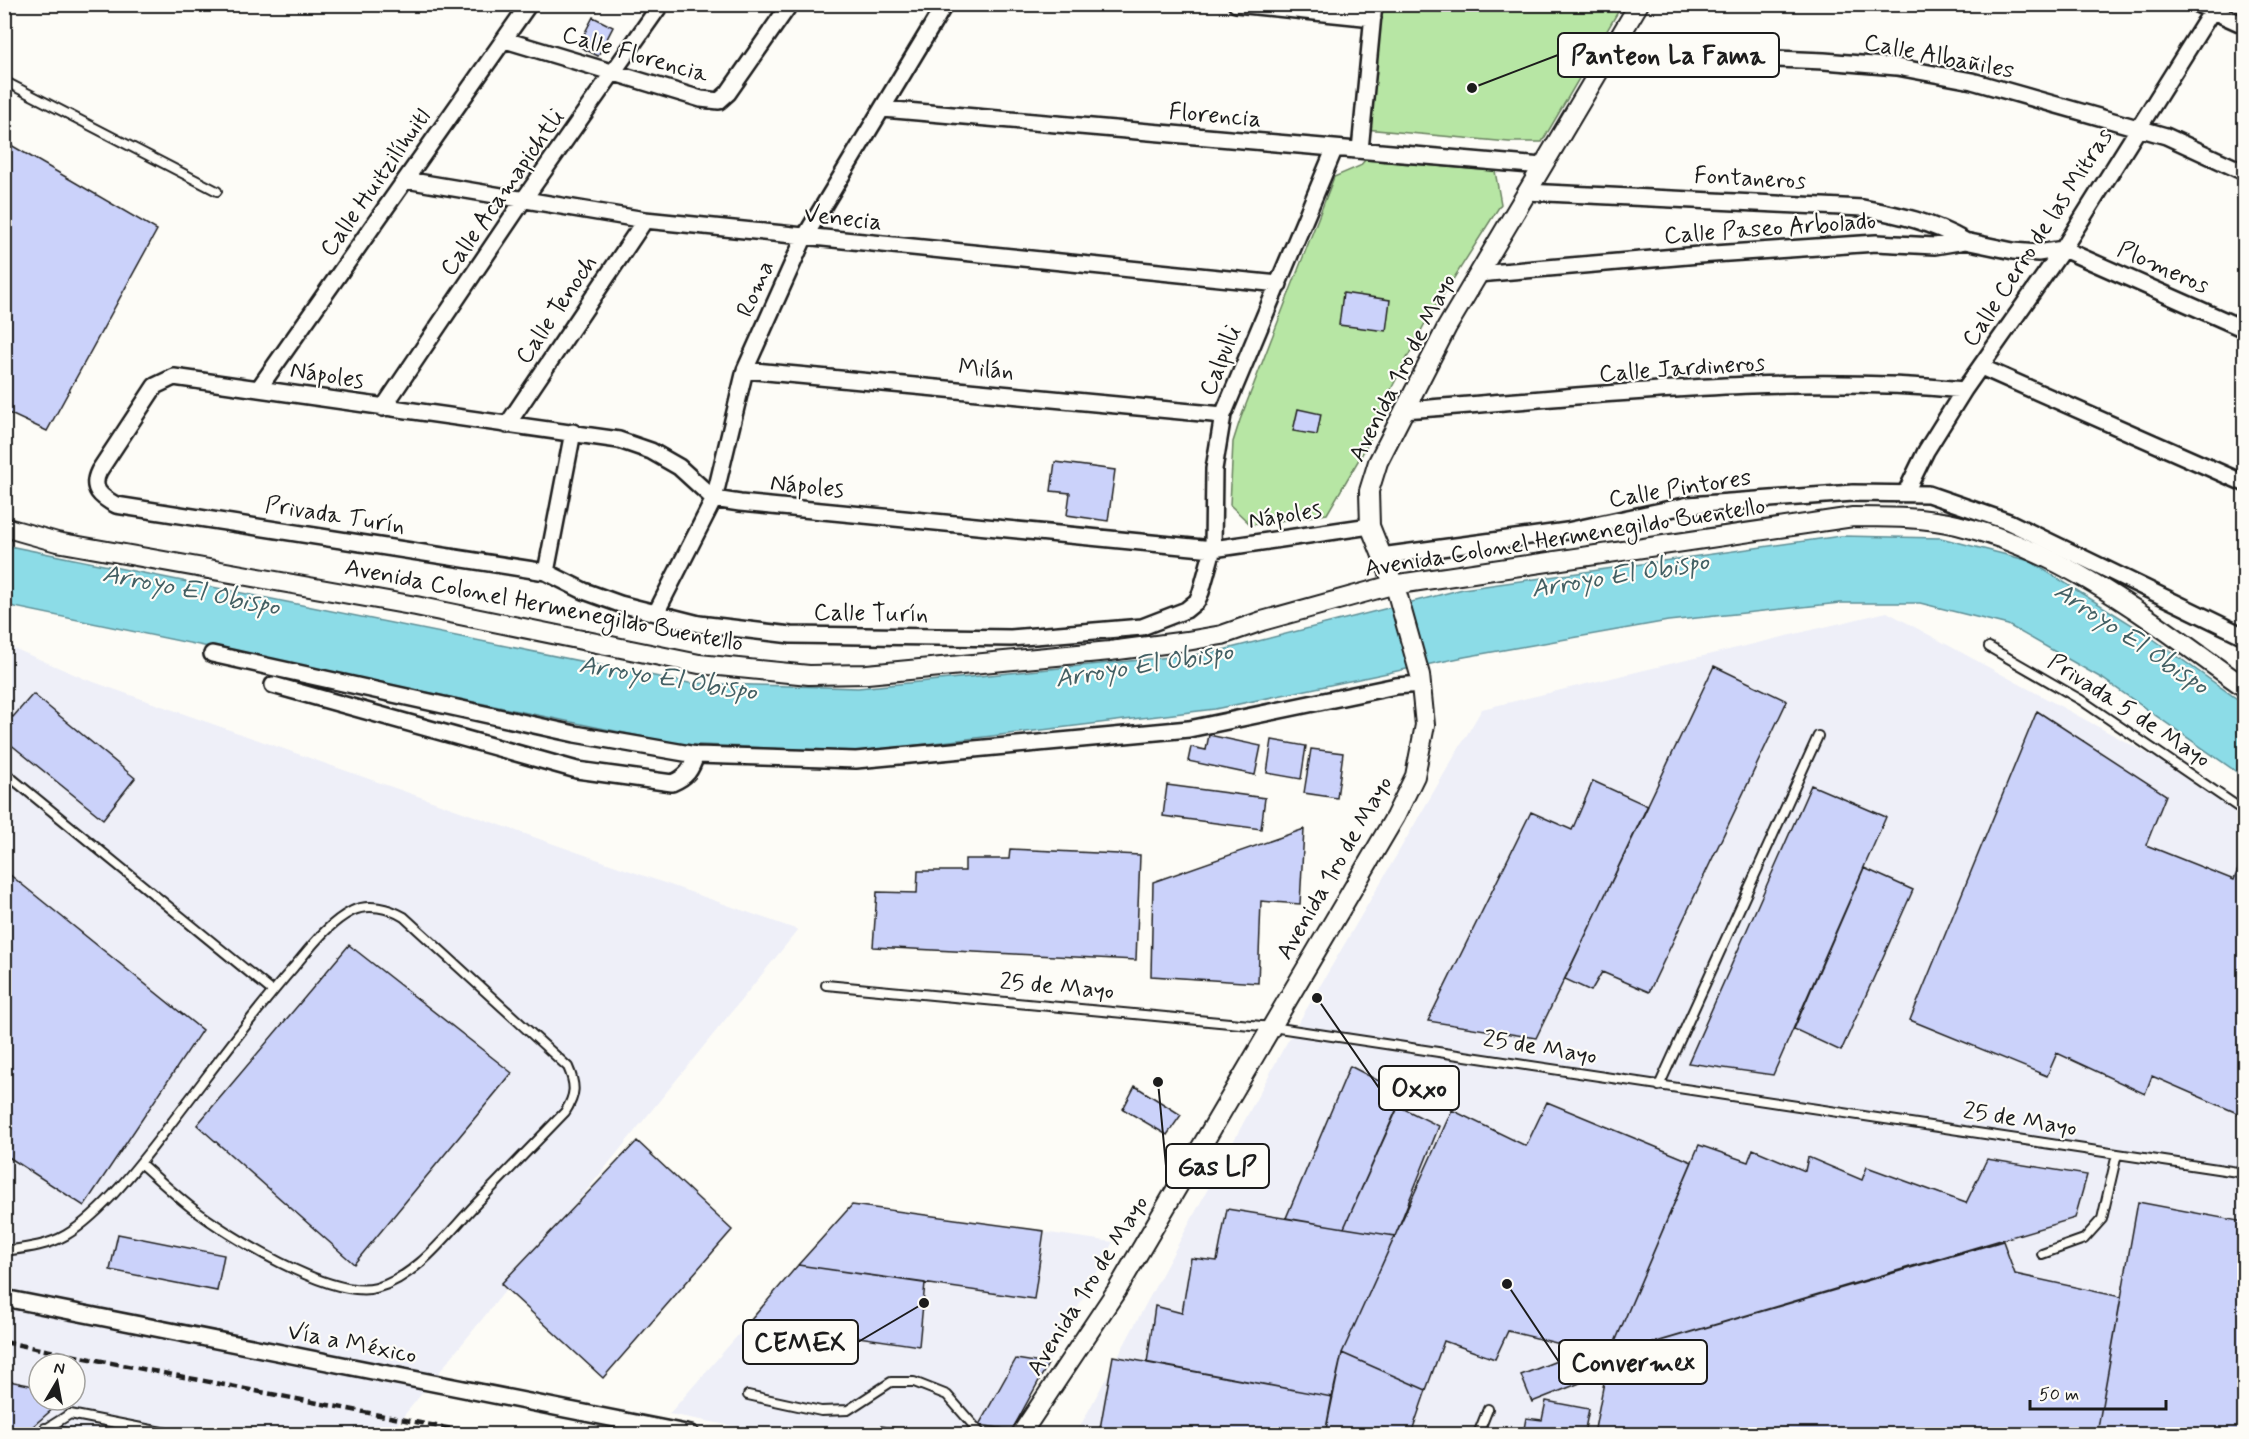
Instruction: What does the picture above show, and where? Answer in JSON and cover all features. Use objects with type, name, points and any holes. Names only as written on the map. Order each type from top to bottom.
[{"type":"street","name":"Calle Huitzilíhuitl","points":[[259,388],[530,4]]},
{"type":"street","name":"Calle Acamapichtli","points":[[383,408],[524,199],[661,4]]},
{"type":"street","name":"Calle Florencia","points":[[505,40],[701,99],[719,101],[728,93],[790,4]]},
{"type":"street","name":"Roma","points":[[656,613],[714,499],[745,370],[804,238],[945,4]]},
{"type":"street","points":[[1236,4],[1374,11],[1360,150]]},
{"type":"street","name":"Avenida 1ro de Mayo","points":[[1021,1434],[1117,1290],[1395,816],[1415,776],[1425,725],[1421,679],[1395,589],[1370,526],[1369,491],[1375,472],[1403,410],[1478,274],[1613,52],[1639,4]]},
{"type":"street","points":[[2197,4],[2244,26]]},
{"type":"street","name":"Calle Cerro de las Mitras","points":[[1906,492],[1926,451],[1964,390],[2063,249],[2212,10]]},
{"type":"street","name":"Calle Albañiles","points":[[1613,52],[1824,61],[1897,67],[1972,81],[2166,136],[2244,172]]},
{"type":"street","name":"Florencia","points":[[883,109],[1334,150],[1360,150],[1542,166]]},
{"type":"street","name":"Calpulli","points":[[1197,601],[1205,582],[1213,549],[1214,469],[1223,415],[1334,150]]},
{"type":"street","name":"Venecia","points":[[406,180],[645,220],[804,238],[1278,284]]},
{"type":"street","name":"Fontaneros","points":[[1526,192],[1863,208],[1916,219],[1941,227],[1965,241]]},
{"type":"street","name":"Calle Tenoch","points":[[507,425],[645,220]]},
{"type":"street","name":"Calle Paseo Arbolado","points":[[1478,274],[1876,243],[1935,246],[1965,241],[2013,251],[2038,253],[2063,249]]},
{"type":"street","name":"Plomeros","points":[[2063,249],[2244,329]]},
{"type":"street","points":[[1981,367],[2244,483]]},
{"type":"street","name":"Milán","points":[[745,370],[1223,415]]},
{"type":"street","name":"Nápoles","points":[[116,505],[98,493],[96,478],[155,386],[169,377],[618,440],[651,452],[679,467],[714,499],[1213,549],[1370,526]]},
{"type":"street","name":"Calle Jardineros","points":[[1403,410],[1711,388],[1853,382],[1964,390]]},
{"type":"street","points":[[546,572],[573,432]]},
{"type":"street","name":"Calle Pintores","points":[[1381,556],[1567,531],[1689,505],[1853,493],[1928,494],[2008,522],[2244,636]]},
{"type":"street","name":"Privada Turín","points":[[116,505],[546,572]]},
{"type":"street","name":"Avenida Colonel Hermenegildo Buentello","points":[[4,527],[57,542],[416,606],[664,657],[753,670],[809,675],[867,674],[1110,651],[1187,641],[1222,635],[1262,621],[1395,589],[1853,517],[1904,517],[1956,524],[2031,549],[2120,599],[2244,687]]},
{"type":"street","name":"Calle Turín","points":[[546,572],[584,591],[620,604],[699,624],[791,635],[1011,638],[1142,627],[1172,617],[1197,601]]},
{"type":"street","points":[[212,654],[575,734],[696,755],[856,760],[1190,729],[1421,679]]},
{"type":"street","points":[[273,685],[577,770],[672,783],[683,778],[690,771],[696,755]]},
{"type":"street","name":"Vía a México","points":[[4,1298],[691,1434]]},
{"type":"lane","points":[[4,81],[217,191]]},
{"type":"lane","name":"Privada 5 de Mayo","points":[[1989,647],[2081,700],[2244,811]]},
{"type":"lane","points":[[1659,1086],[1818,736]]},
{"type":"lane","points":[[4,772],[272,991]]},
{"type":"lane","points":[[4,1251],[37,1247],[66,1235],[101,1205],[140,1163],[272,991],[336,921],[353,910],[372,906],[392,909],[404,917],[568,1067],[575,1089],[573,1100],[565,1112],[428,1254],[398,1279],[374,1288],[348,1288],[320,1280],[236,1238],[192,1208],[140,1163]]},
{"type":"lane","name":"25 de Mayo","points":[[826,984],[1272,1027],[2244,1173]]},
{"type":"lane","points":[[2042,1254],[2084,1239],[2102,1219],[2117,1154]]},
{"type":"lane","points":[[748,1395],[821,1412],[848,1410],[891,1382],[914,1382],[947,1395],[981,1434]]},
{"type":"lane","points":[[1478,1434],[1488,1409]]},
{"type":"lane","points":[[38,1434],[70,1414],[172,1434]]},
{"type":"lane","points":[[45,1428],[72,1434]]},
{"type":"shaded area","points":[[1887,612],[2244,806],[2244,1434],[1076,1434],[1282,1051],[1482,709]]},
{"type":"shaded area","points":[[4,644],[85,679],[798,930],[389,1434],[5,1434]]},
{"type":"shaded area","points":[[852,1205],[1113,1242],[1010,1434],[775,1434],[669,1414]]},
{"type":"green space","points":[[1381,5],[1622,5],[1542,142],[1509,142],[1365,129]]},
{"type":"green space","points":[[1365,160],[1495,171],[1501,204],[1424,325],[1386,399],[1368,444],[1327,514],[1251,525],[1230,505],[1233,442],[1334,177],[1360,166]]},
{"type":"water","name":"Arroyo El Obispo","points":[[1841,536],[1941,538],[2030,561],[2142,631],[2244,704],[2244,777],[2103,679],[2008,625],[1920,603],[1840,603],[1668,621],[1464,657],[1215,709],[859,752],[678,744],[5,605],[4,545],[689,683],[858,688],[1211,653],[1463,589]]},
{"type":"building","points":[[593,17],[613,27],[598,56],[578,46]]},
{"type":"building","points":[[4,141],[157,230],[47,431],[4,411]]},
{"type":"building","points":[[1343,293],[1390,300],[1386,331],[1339,325]]},
{"type":"building","points":[[1298,409],[1321,414],[1317,435],[1293,431]]},
{"type":"building","points":[[1055,462],[1115,470],[1108,521],[1067,515],[1070,493],[1051,491]]},
{"type":"building","points":[[1714,666],[1787,701],[1649,992],[1602,972],[1591,991],[1565,979]]},
{"type":"building","points":[[33,694],[135,778],[103,819],[4,739],[4,710],[13,717]]},
{"type":"building","points":[[2037,711],[2166,795],[2146,845],[2234,880],[2244,853],[2244,1116],[2152,1076],[2145,1094],[2057,1053],[2047,1076],[1910,1020]]},
{"type":"building","points":[[1209,735],[1261,746],[1255,775],[1188,761],[1191,747],[1206,750]]},
{"type":"building","points":[[1272,740],[1306,746],[1301,779],[1267,773]]},
{"type":"building","points":[[1311,749],[1343,753],[1337,798],[1304,793]]},
{"type":"building","points":[[1593,781],[1648,806],[1536,1038],[1428,1021],[1531,812],[1572,830]]},
{"type":"building","points":[[1167,785],[1265,798],[1261,829],[1163,816]]},
{"type":"building","points":[[1811,785],[1886,817],[1773,1075],[1688,1063]]},
{"type":"building","points":[[1304,829],[1300,904],[1261,901],[1258,983],[1151,976],[1153,882]]},
{"type":"building","points":[[1010,849],[1140,855],[1136,960],[873,947],[877,892],[917,893],[918,871],[965,871],[965,859],[1009,859]]},
{"type":"building","points":[[1864,868],[1913,890],[1841,1051],[1794,1029]]},
{"type":"building","points":[[4,870],[202,1030],[84,1206],[4,1154]]},
{"type":"building","points":[[349,945],[512,1073],[354,1264],[197,1125]]},
{"type":"building","points":[[1350,1066],[1404,1094],[1344,1228],[1286,1218]]},
{"type":"building","points":[[1135,1086],[1181,1115],[1167,1135],[1123,1109]]},
{"type":"building","points":[[1547,1102],[1692,1162],[1609,1356],[1508,1331],[1495,1359],[1444,1341],[1426,1390],[1342,1353],[1452,1110],[1526,1146]]},
{"type":"building","points":[[1398,1106],[1439,1126],[1395,1236],[1344,1228]]},
{"type":"building","points":[[637,1141],[732,1230],[603,1378],[501,1284]]},
{"type":"building","points":[[1699,1145],[1748,1162],[1753,1149],[1805,1171],[1808,1157],[1862,1180],[1867,1167],[1966,1203],[1987,1159],[2087,1175],[2075,1218],[1609,1356]]},
{"type":"building","points":[[2138,1202],[2244,1222],[2244,1434],[2131,1434],[2098,1428]]},
{"type":"building","points":[[852,1205],[1044,1231],[1034,1299],[798,1265]]},
{"type":"building","points":[[1227,1209],[1395,1236],[1342,1353],[1332,1397],[1147,1363],[1155,1306],[1182,1313],[1191,1258],[1217,1261]]},
{"type":"building","points":[[118,1234],[224,1255],[217,1291],[110,1270]]},
{"type":"building","points":[[2003,1241],[2015,1274],[2121,1297],[2097,1434],[1594,1434],[1609,1356]]},
{"type":"building","points":[[798,1265],[925,1283],[919,1346],[750,1321]]},
{"type":"building","points":[[1342,1353],[1426,1390],[1411,1434],[1325,1434]]},
{"type":"building","points":[[1113,1356],[1332,1397],[1325,1434],[1099,1434]]},
{"type":"building","points":[[1567,1357],[1572,1367],[1579,1364],[1585,1381],[1532,1402],[1521,1375]]},
{"type":"building","points":[[1016,1359],[1048,1364],[1012,1430],[979,1425]]},
{"type":"building","points":[[4,1380],[27,1385],[27,1412],[49,1412],[24,1434],[4,1434]]},
{"type":"building","points":[[1546,1401],[1589,1409],[1584,1434],[1523,1434],[1526,1418],[1542,1420]]},
{"type":"building","points":[[881,1426],[935,1434],[879,1434]]},
{"type":"railway","points":[[4,1342],[477,1434]]},
{"type":"place","name":"Panteon La Fama","points":[[1472,88]]},
{"type":"place","name":"Oxxo","points":[[1317,998]]},
{"type":"place","name":"Gas LP","points":[[1158,1082]]},
{"type":"place","name":"Convermex","points":[[1507,1284]]},
{"type":"place","name":"CEMEX","points":[[924,1303]]}]
